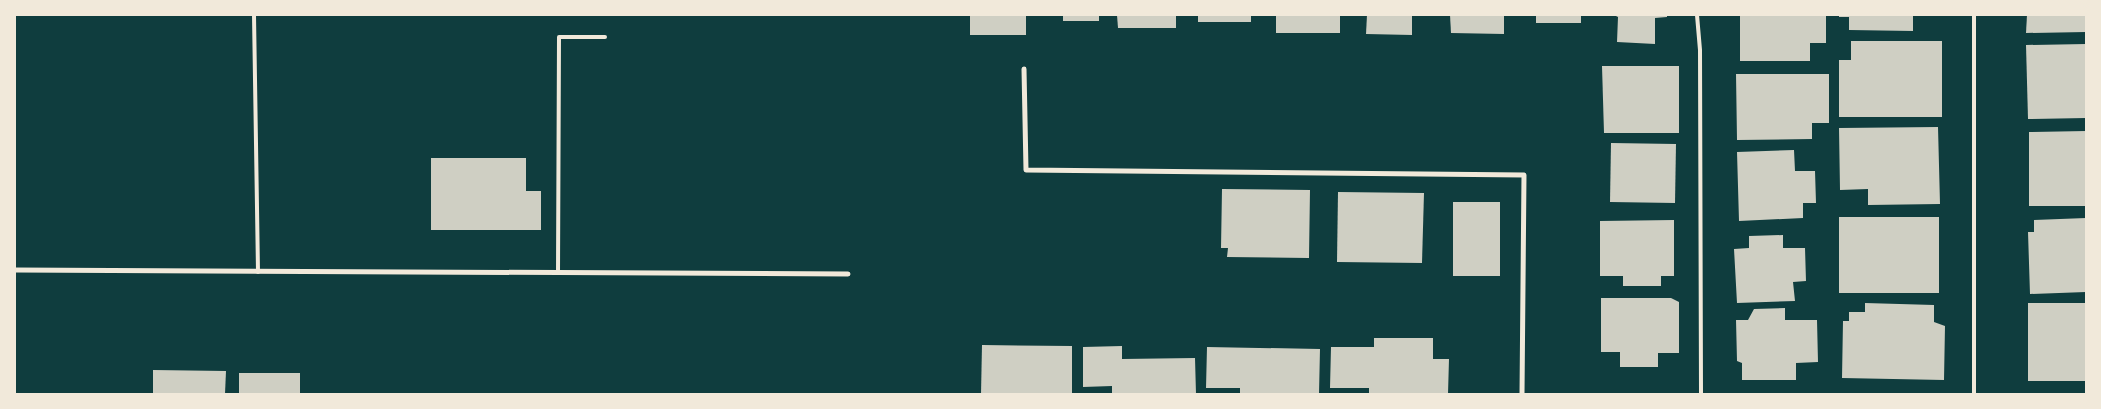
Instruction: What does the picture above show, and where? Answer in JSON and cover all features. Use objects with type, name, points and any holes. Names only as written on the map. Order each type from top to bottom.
[{"type":"street","points":[[1024,69],[1026,170],[1524,175],[1522,394]]},
{"type":"street","points":[[15,270],[848,274]]},
{"type":"lane","points":[[254,15],[258,272]]},
{"type":"lane","points":[[1697,15],[1700,50],[1700,394]]},
{"type":"lane","points":[[1974,15],[1974,394]]},
{"type":"lane","points":[[558,273],[559,37],[605,37]]},
{"type":"building","points":[[970,15],[1026,15],[1026,35],[970,35]]},
{"type":"building","points":[[1063,15],[1099,15],[1099,21],[1063,21]]},
{"type":"building","points":[[1117,15],[1176,15],[1176,28],[1118,28]]},
{"type":"building","points":[[1198,15],[1251,15],[1251,22],[1198,22]]},
{"type":"building","points":[[1276,15],[1340,15],[1340,33],[1276,33]]},
{"type":"building","points":[[1367,15],[1412,15],[1412,35],[1366,34]]},
{"type":"building","points":[[1450,15],[1504,15],[1504,34],[1451,33]]},
{"type":"building","points":[[1536,15],[1581,15],[1581,23],[1536,23]]},
{"type":"building","points":[[1614,15],[1667,15],[1667,17],[1655,18],[1655,44],[1617,42],[1618,17]]},
{"type":"building","points":[[1740,15],[1826,15],[1826,43],[1810,43],[1810,61],[1740,61]]},
{"type":"building","points":[[1839,15],[1913,15],[1913,31],[1849,30],[1849,17],[1839,17]]},
{"type":"building","points":[[2027,15],[2086,15],[2086,32],[2026,33]]},
{"type":"building","points":[[1851,41],[1942,41],[1942,117],[1839,117],[1839,60],[1851,60]]},
{"type":"building","points":[[2086,44],[2086,118],[2028,119],[2026,45]]},
{"type":"building","points":[[1602,66],[1679,66],[1679,133],[1604,133]]},
{"type":"building","points":[[1736,74],[1829,74],[1829,123],[1812,123],[1812,139],[1737,140]]},
{"type":"building","points":[[1938,127],[1940,204],[1868,205],[1868,189],[1840,190],[1839,128]]},
{"type":"building","points":[[2086,131],[2086,206],[2029,206],[2029,132]]},
{"type":"building","points":[[1611,143],[1676,144],[1675,203],[1610,202]]},
{"type":"building","points":[[1794,150],[1795,171],[1815,171],[1816,203],[1803,203],[1803,218],[1739,221],[1737,152]]},
{"type":"building","points":[[431,158],[526,158],[526,191],[541,191],[541,230],[431,230]]},
{"type":"building","points":[[1222,189],[1310,190],[1309,258],[1227,257],[1228,248],[1221,248]]},
{"type":"building","points":[[1338,192],[1424,193],[1422,263],[1337,262]]},
{"type":"building","points":[[1453,202],[1500,202],[1500,276],[1453,276]]},
{"type":"building","points":[[1839,217],[1939,217],[1939,293],[1839,293]]},
{"type":"building","points":[[2086,218],[2086,292],[2030,294],[2028,232],[2034,232],[2034,220]]},
{"type":"building","points":[[1674,220],[1674,276],[1661,276],[1661,286],[1623,286],[1623,276],[1600,276],[1600,221]]},
{"type":"building","points":[[1783,235],[1783,248],[1805,248],[1806,281],[1793,282],[1795,301],[1737,303],[1734,249],[1749,248],[1749,236]]},
{"type":"building","points":[[1601,298],[1671,298],[1679,302],[1679,353],[1658,353],[1658,367],[1620,367],[1620,352],[1601,352]]},
{"type":"building","points":[[1865,303],[1934,305],[1934,322],[1945,326],[1944,380],[1842,378],[1843,321],[1849,321],[1849,312],[1865,312]]},
{"type":"building","points":[[2028,303],[2086,303],[2086,381],[2028,381]]},
{"type":"building","points":[[1785,308],[1785,320],[1817,320],[1818,362],[1796,363],[1796,380],[1742,380],[1742,363],[1737,361],[1736,320],[1748,320],[1754,309]]},
{"type":"building","points":[[1374,338],[1433,338],[1433,359],[1449,359],[1448,394],[1369,394],[1369,388],[1330,388],[1331,347],[1374,347]]},
{"type":"building","points":[[982,345],[1072,346],[1072,394],[981,394]]},
{"type":"building","points":[[1122,346],[1122,359],[1195,358],[1196,394],[1112,394],[1112,386],[1083,387],[1083,347]]},
{"type":"building","points":[[1207,347],[1320,349],[1319,394],[1240,394],[1240,388],[1206,388]]},
{"type":"building","points":[[153,370],[226,371],[225,394],[153,394]]},
{"type":"building","points":[[239,373],[300,373],[300,394],[239,394]]}]
